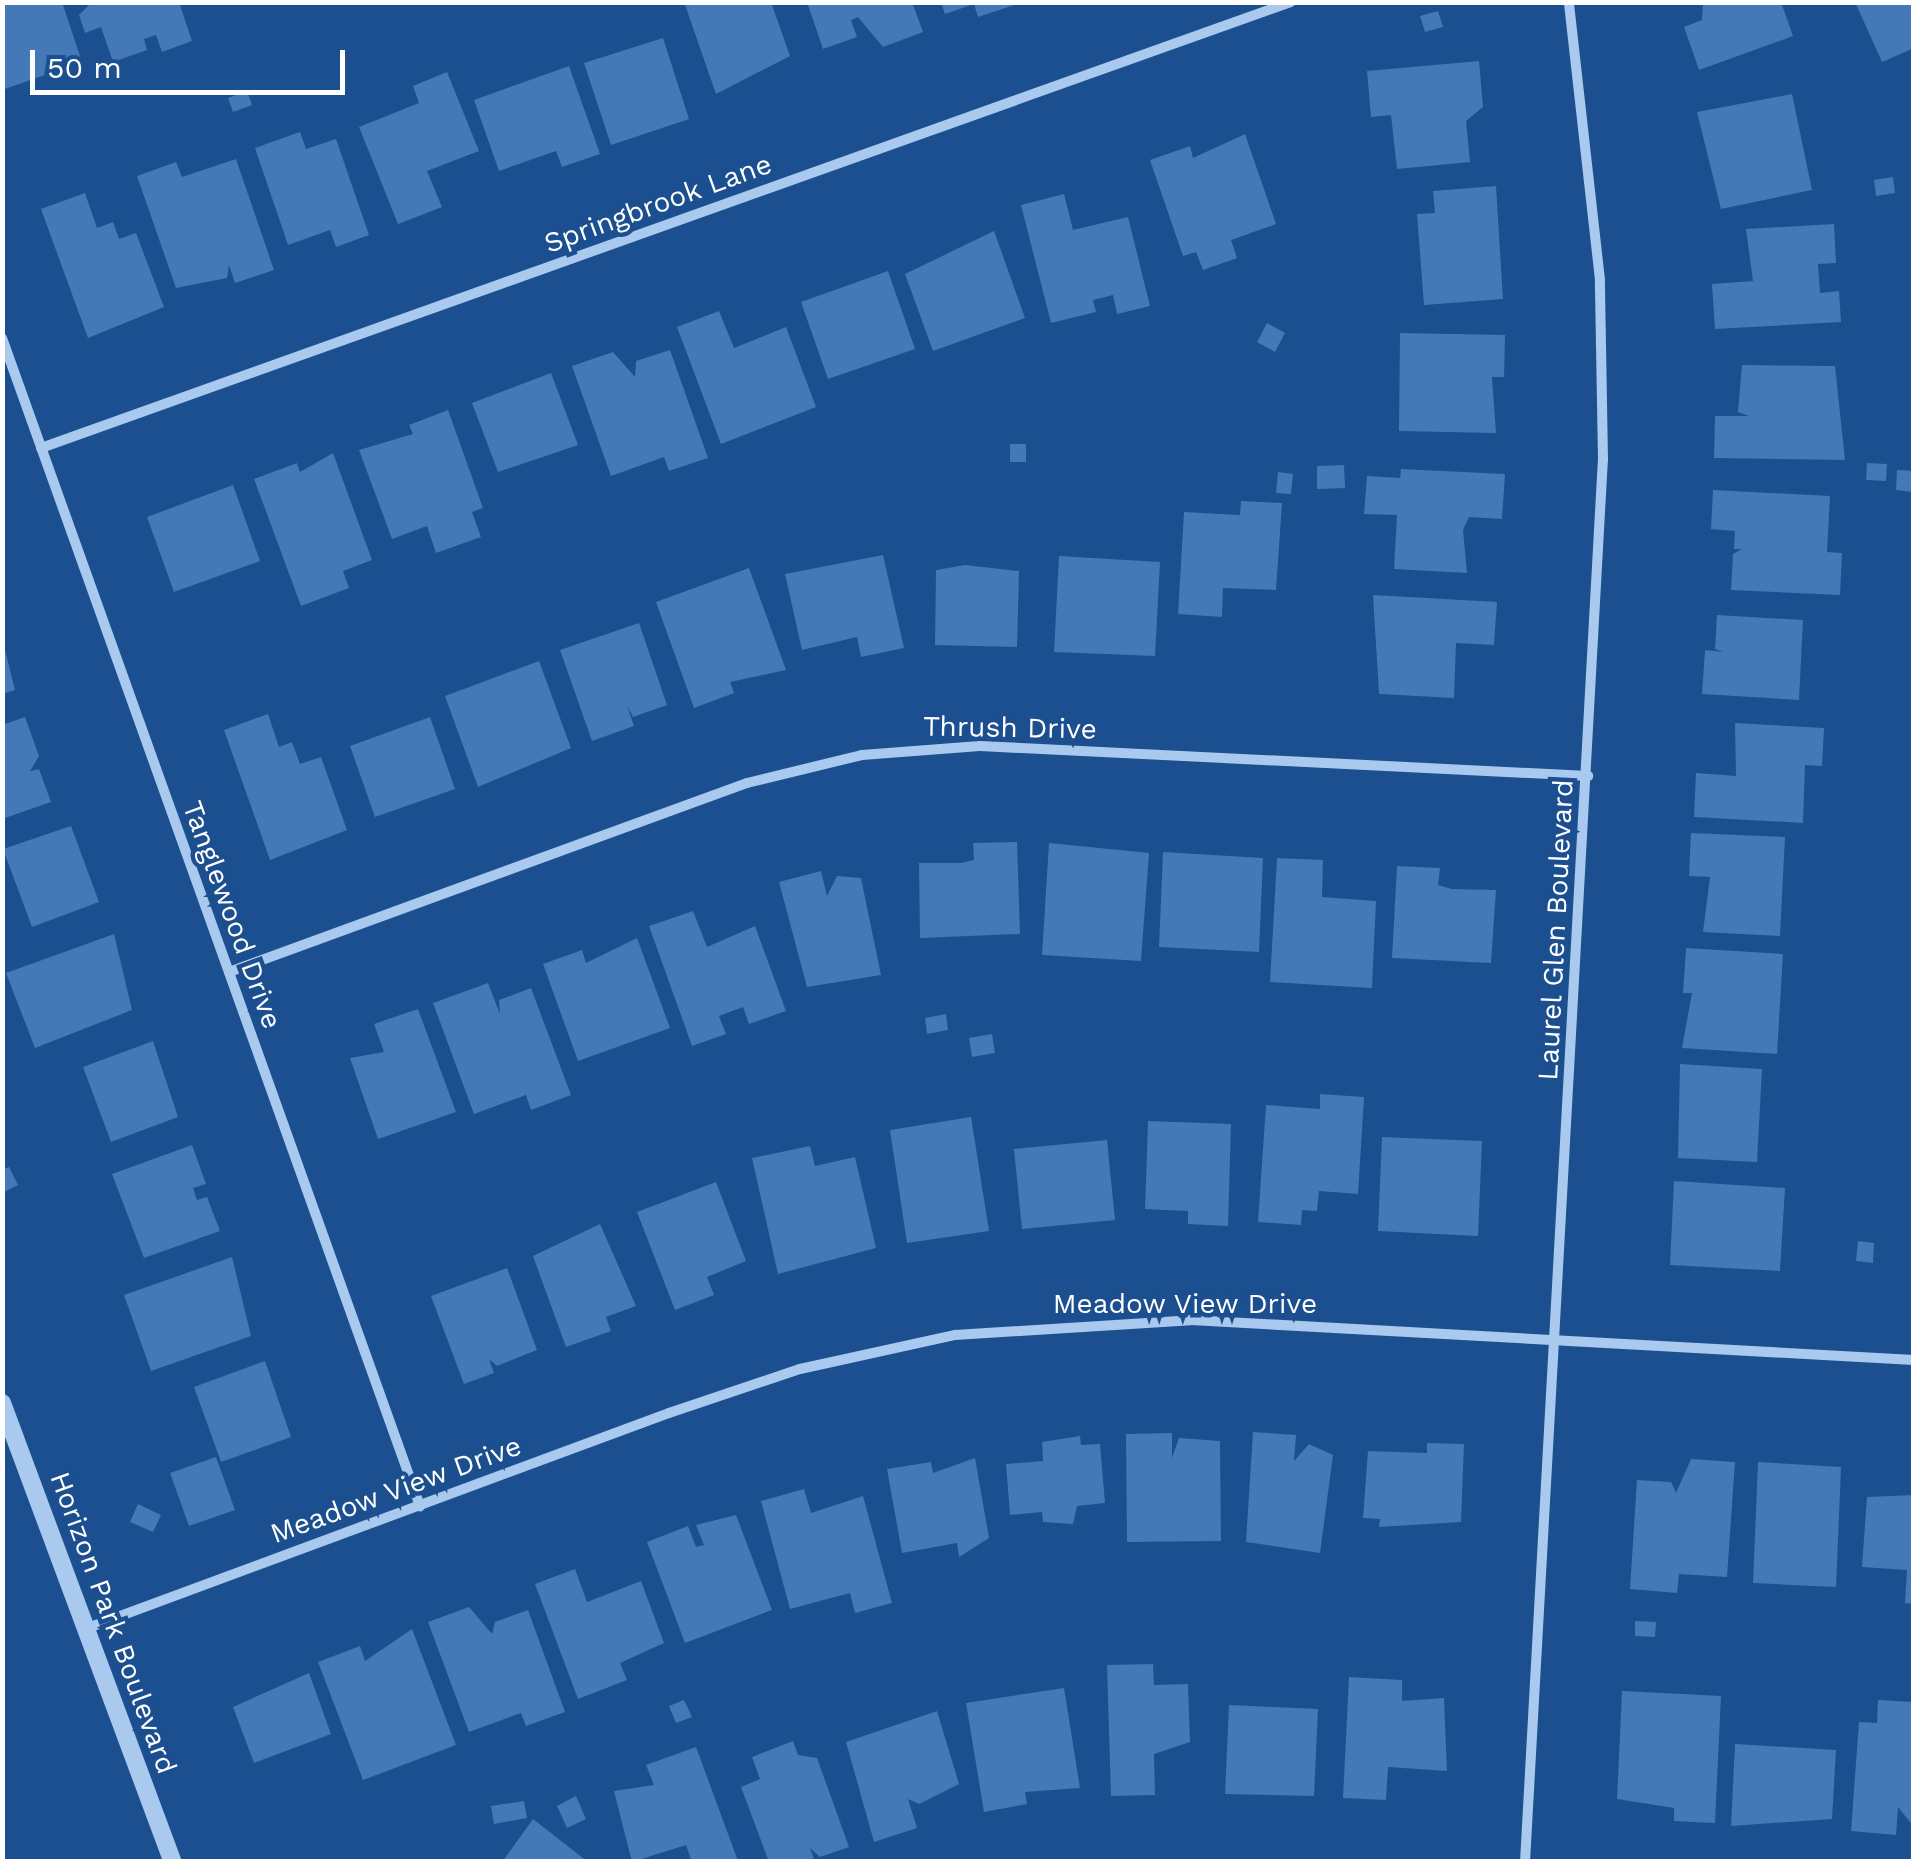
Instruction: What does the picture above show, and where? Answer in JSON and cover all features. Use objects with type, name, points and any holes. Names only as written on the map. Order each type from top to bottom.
[{"type":"street","name":"Springbrook Lane","points":[[41,448],[1291,2]]},
{"type":"street","name":"Laurel Glen Boulevard","points":[[1525,1862],[1604,460],[1600,298],[1569,2]]},
{"type":"street","name":"Tanglewood Drive","points":[[2,338],[420,1506]]},
{"type":"street","name":"Thrush Drive","points":[[228,972],[747,783],[862,755],[980,746],[1588,776]]},
{"type":"street","name":"Meadow View Drive","points":[[85,1629],[800,1369],[955,1335],[1112,1320],[1556,1338],[1914,1360]]},
{"type":"street","name":"Horizon Park Boulevard","points":[[2,1403],[174,1862]]},
{"type":"building","points":[[62,2],[82,62],[2,90],[2,5]]},
{"type":"building","points":[[92,2],[179,2],[192,41],[162,52],[156,35],[144,39],[147,50],[113,62],[101,27],[85,33],[79,15]]},
{"type":"building","points":[[684,2],[771,2],[790,56],[716,94]]},
{"type":"building","points":[[807,2],[912,2],[923,32],[883,47],[858,17],[851,20],[857,37],[823,49]]},
{"type":"building","points":[[941,2],[1020,3],[978,17],[974,4],[945,14]]},
{"type":"building","points":[[1703,2],[1781,2],[1793,36],[1699,70],[1684,27],[1702,20]]},
{"type":"building","points":[[1855,2],[1914,2],[1914,48],[1882,62]]},
{"type":"building","points":[[1438,11],[1443,27],[1425,32],[1420,16]]},
{"type":"building","points":[[663,38],[689,119],[611,145],[584,63]]},
{"type":"building","points":[[1479,61],[1483,107],[1466,121],[1470,162],[1397,169],[1391,115],[1371,117],[1367,71]]},
{"type":"building","points":[[569,66],[600,154],[562,167],[556,151],[499,171],[474,100]]},
{"type":"building","points":[[447,72],[479,151],[427,171],[442,207],[398,224],[359,127],[419,103],[413,86]]},
{"type":"building","points":[[247,91],[252,105],[233,112],[228,98]]},
{"type":"building","points":[[1792,94],[1812,190],[1721,209],[1697,112]]},
{"type":"building","points":[[300,132],[306,149],[336,139],[369,235],[336,247],[330,230],[288,245],[255,148]]},
{"type":"building","points":[[1245,134],[1276,224],[1231,240],[1237,258],[1203,270],[1196,252],[1183,256],[1150,160],[1190,146],[1193,158]]},
{"type":"building","points":[[236,159],[274,270],[235,283],[229,265],[227,278],[176,288],[137,176],[176,162],[182,177]]},
{"type":"building","points":[[1893,177],[1895,193],[1876,196],[1874,180]]},
{"type":"building","points":[[1496,186],[1503,299],[1424,305],[1417,214],[1435,213],[1433,191]]},
{"type":"building","points":[[85,193],[97,228],[113,222],[119,239],[136,233],[164,307],[88,338],[41,209]]},
{"type":"building","points":[[1064,194],[1073,230],[1128,217],[1150,306],[1117,314],[1113,295],[1093,300],[1096,312],[1051,323],[1021,205]]},
{"type":"building","points":[[1834,224],[1836,263],[1818,264],[1820,293],[1839,291],[1841,322],[1715,329],[1712,284],[1753,281],[1746,229]]},
{"type":"building","points":[[994,231],[1025,318],[933,351],[905,274]]},
{"type":"building","points":[[888,271],[915,349],[828,379],[801,302]]},
{"type":"building","points":[[719,311],[734,348],[786,327],[816,407],[721,444],[677,327]]},
{"type":"building","points":[[1267,323],[1285,333],[1275,352],[1257,342]]},
{"type":"building","points":[[1400,333],[1505,335],[1504,377],[1492,377],[1496,433],[1399,431]]},
{"type":"building","points":[[670,350],[708,458],[669,471],[664,457],[611,476],[572,366],[613,352],[635,377],[636,361]]},
{"type":"building","points":[[1742,365],[1835,366],[1845,460],[1714,458],[1715,416],[1749,416],[1738,412]]},
{"type":"building","points":[[551,373],[578,445],[498,472],[472,403]]},
{"type":"building","points":[[448,410],[483,508],[472,512],[481,537],[436,553],[427,526],[392,539],[359,450],[413,434],[409,425]]},
{"type":"building","points":[[1010,444],[1026,444],[1026,462],[1010,462]]},
{"type":"building","points":[[333,453],[372,560],[343,571],[349,588],[301,606],[254,479],[297,463],[300,472]]},
{"type":"building","points":[[1867,463],[1887,464],[1886,481],[1866,480]]},
{"type":"building","points":[[1344,465],[1345,488],[1317,489],[1317,466]]},
{"type":"building","points":[[1401,469],[1505,474],[1502,519],[1469,517],[1463,530],[1467,573],[1394,569],[1397,515],[1364,514],[1367,476],[1400,478]]},
{"type":"building","points":[[1897,470],[1914,471],[1913,492],[1896,490]]},
{"type":"building","points":[[1278,472],[1293,474],[1291,494],[1276,493]]},
{"type":"building","points":[[233,485],[260,561],[174,592],[147,517]]},
{"type":"building","points":[[1713,490],[1830,496],[1827,552],[1842,553],[1840,595],[1731,590],[1733,554],[1742,549],[1734,549],[1735,531],[1711,529]]},
{"type":"building","points":[[1241,501],[1282,503],[1276,590],[1223,588],[1222,617],[1178,614],[1184,512],[1240,515]]},
{"type":"building","points":[[883,555],[904,648],[861,657],[857,637],[802,650],[785,574]]},
{"type":"building","points":[[1059,556],[1160,562],[1155,656],[1054,652]]},
{"type":"building","points":[[965,565],[1019,571],[1017,647],[935,645],[936,570]]},
{"type":"building","points":[[749,568],[786,670],[730,682],[734,693],[694,708],[656,602]]},
{"type":"building","points":[[1373,595],[1497,602],[1494,645],[1456,643],[1454,698],[1379,694]]},
{"type":"building","points":[[1717,615],[1803,620],[1799,700],[1702,694],[1705,650],[1724,652],[1715,649]]},
{"type":"building","points":[[639,623],[667,705],[633,717],[627,705],[634,726],[592,741],[560,650]]},
{"type":"building","points":[[2,638],[15,690],[2,694]]},
{"type":"building","points":[[539,661],[571,748],[478,787],[445,696]]},
{"type":"building","points":[[268,714],[279,747],[292,742],[300,764],[321,757],[347,830],[270,860],[224,730]]},
{"type":"building","points":[[25,717],[39,756],[30,771],[39,769],[51,802],[2,819],[2,725]]},
{"type":"building","points":[[430,717],[455,789],[375,817],[350,746]]},
{"type":"building","points":[[1735,723],[1824,728],[1822,766],[1805,765],[1803,823],[1694,817],[1696,773],[1736,776]]},
{"type":"building","points":[[71,826],[99,902],[32,927],[3,849]]},
{"type":"building","points":[[1691,833],[1785,837],[1780,936],[1703,932],[1710,877],[1689,876]]},
{"type":"building","points":[[1017,842],[1020,934],[920,938],[919,863],[961,863],[974,860],[973,843]]},
{"type":"building","points":[[1049,843],[1149,853],[1141,961],[1042,955]]},
{"type":"building","points":[[1163,852],[1263,858],[1259,952],[1159,947]]},
{"type":"building","points":[[1277,858],[1323,860],[1322,897],[1376,901],[1372,988],[1270,982]]},
{"type":"building","points":[[1397,866],[1440,868],[1438,885],[1452,889],[1496,890],[1491,963],[1392,958]]},
{"type":"building","points":[[821,871],[827,896],[837,876],[861,878],[881,975],[807,987],[779,882]]},
{"type":"building","points":[[693,911],[707,947],[755,926],[786,1011],[749,1024],[743,1007],[719,1016],[726,1034],[692,1046],[649,926]]},
{"type":"building","points":[[114,934],[132,1010],[35,1048],[6,973]]},
{"type":"building","points":[[637,938],[670,1028],[578,1061],[543,964],[582,950],[586,963]]},
{"type":"building","points":[[1686,948],[1783,954],[1777,1054],[1682,1048],[1692,993],[1683,993]]},
{"type":"building","points":[[488,983],[500,1014],[499,1000],[531,988],[571,1095],[531,1110],[526,1095],[474,1114],[433,1003]]},
{"type":"building","points":[[418,1009],[456,1112],[378,1139],[350,1058],[384,1052],[374,1024]]},
{"type":"building","points":[[946,1014],[948,1030],[927,1034],[925,1018]]},
{"type":"building","points":[[992,1034],[995,1053],[972,1057],[969,1038]]},
{"type":"building","points":[[153,1041],[178,1117],[111,1142],[83,1067]]},
{"type":"building","points":[[1680,1064],[1762,1069],[1757,1162],[1678,1158]]},
{"type":"building","points":[[1320,1094],[1364,1097],[1358,1194],[1319,1191],[1317,1211],[1302,1210],[1301,1225],[1258,1222],[1266,1105],[1320,1109]]},
{"type":"building","points":[[971,1117],[989,1231],[907,1243],[890,1130]]},
{"type":"building","points":[[1148,1121],[1231,1124],[1228,1226],[1188,1224],[1188,1211],[1145,1209]]},
{"type":"building","points":[[1382,1137],[1482,1141],[1478,1236],[1378,1231]]},
{"type":"building","points":[[1107,1140],[1115,1220],[1022,1229],[1014,1149]]},
{"type":"building","points":[[192,1145],[206,1184],[193,1188],[197,1200],[207,1197],[220,1231],[144,1258],[112,1174]]},
{"type":"building","points":[[810,1146],[815,1166],[855,1157],[876,1248],[778,1274],[752,1158]]},
{"type":"building","points":[[9,1167],[18,1185],[4,1192],[2,1170]]},
{"type":"building","points":[[1674,1181],[1785,1188],[1780,1271],[1670,1265]]},
{"type":"building","points":[[716,1182],[746,1261],[707,1277],[714,1295],[675,1310],[637,1212]]},
{"type":"building","points":[[600,1224],[636,1306],[606,1317],[611,1331],[566,1347],[533,1256]]},
{"type":"building","points":[[1858,1241],[1874,1243],[1873,1263],[1856,1261]]},
{"type":"building","points":[[232,1257],[251,1336],[151,1371],[124,1295]]},
{"type":"building","points":[[507,1268],[537,1350],[497,1366],[489,1359],[494,1373],[464,1384],[431,1296]]},
{"type":"building","points":[[265,1361],[291,1437],[221,1462],[194,1387]]},
{"type":"building","points":[[1253,1432],[1296,1435],[1294,1461],[1309,1444],[1333,1455],[1320,1553],[1246,1542]]},
{"type":"building","points":[[1172,1433],[1172,1458],[1179,1438],[1220,1441],[1221,1541],[1127,1542],[1126,1434]]},
{"type":"building","points":[[1080,1436],[1081,1445],[1100,1444],[1105,1503],[1077,1506],[1073,1524],[1043,1522],[1042,1512],[1010,1515],[1006,1464],[1043,1461],[1042,1442]]},
{"type":"building","points":[[1427,1443],[1464,1444],[1461,1522],[1379,1527],[1380,1519],[1363,1518],[1368,1451],[1427,1453]]},
{"type":"building","points":[[216,1457],[235,1510],[189,1526],[170,1473]]},
{"type":"building","points":[[975,1458],[989,1538],[959,1557],[957,1543],[902,1553],[887,1469],[931,1462],[933,1473]]},
{"type":"building","points":[[1691,1459],[1735,1462],[1727,1577],[1679,1574],[1677,1593],[1630,1589],[1637,1480],[1671,1482],[1676,1493]]},
{"type":"building","points":[[1758,1462],[1841,1467],[1836,1587],[1753,1583]]},
{"type":"building","points":[[804,1489],[811,1513],[863,1496],[892,1603],[855,1613],[850,1593],[790,1609],[761,1501]]},
{"type":"building","points":[[1914,1495],[1914,1604],[1905,1603],[1907,1570],[1862,1567],[1867,1497]]},
{"type":"building","points":[[138,1504],[161,1515],[153,1532],[130,1522]]},
{"type":"building","points":[[736,1515],[772,1610],[685,1643],[647,1542],[688,1526],[696,1547],[704,1545],[696,1525]]},
{"type":"building","points":[[575,1569],[587,1602],[641,1581],[664,1643],[620,1663],[627,1680],[578,1699],[535,1584]]},
{"type":"building","points":[[469,1607],[492,1634],[495,1622],[528,1610],[565,1712],[526,1726],[521,1713],[469,1732],[428,1622]]},
{"type":"building","points":[[1635,1621],[1656,1622],[1655,1637],[1635,1636]]},
{"type":"building","points":[[412,1629],[456,1745],[363,1780],[318,1662],[360,1646],[365,1661]]},
{"type":"building","points":[[1153,1664],[1154,1685],[1188,1684],[1190,1742],[1154,1754],[1155,1795],[1111,1796],[1107,1665]]},
{"type":"building","points":[[309,1673],[331,1734],[254,1763],[233,1707]]},
{"type":"building","points":[[1349,1677],[1402,1680],[1402,1701],[1444,1698],[1447,1771],[1388,1767],[1386,1800],[1343,1798]]},
{"type":"building","points":[[1064,1688],[1080,1788],[1025,1792],[1027,1804],[984,1812],[966,1703]]},
{"type":"building","points":[[1622,1691],[1721,1696],[1715,1823],[1674,1821],[1674,1808],[1617,1799]]},
{"type":"building","points":[[684,1700],[692,1717],[676,1723],[669,1706]]},
{"type":"building","points":[[1878,1700],[1914,1702],[1914,1827],[1898,1807],[1896,1835],[1851,1831],[1859,1722],[1877,1723]]},
{"type":"building","points":[[1229,1705],[1318,1709],[1314,1796],[1225,1794]]},
{"type":"building","points":[[937,1711],[959,1784],[919,1804],[908,1799],[917,1828],[874,1842],[846,1742]]},
{"type":"building","points":[[793,1741],[798,1755],[817,1758],[849,1847],[820,1857],[810,1848],[815,1862],[769,1862],[741,1787],[760,1779],[752,1757]]},
{"type":"building","points":[[1735,1744],[1836,1750],[1832,1819],[1731,1826]]},
{"type":"building","points":[[696,1747],[738,1861],[692,1862],[686,1845],[632,1862],[614,1791],[654,1785],[646,1765]]},
{"type":"building","points":[[576,1796],[586,1819],[567,1828],[557,1806]]},
{"type":"building","points":[[524,1801],[527,1818],[494,1824],[491,1806]]},
{"type":"building","points":[[533,1819],[588,1862],[502,1862]]}]
